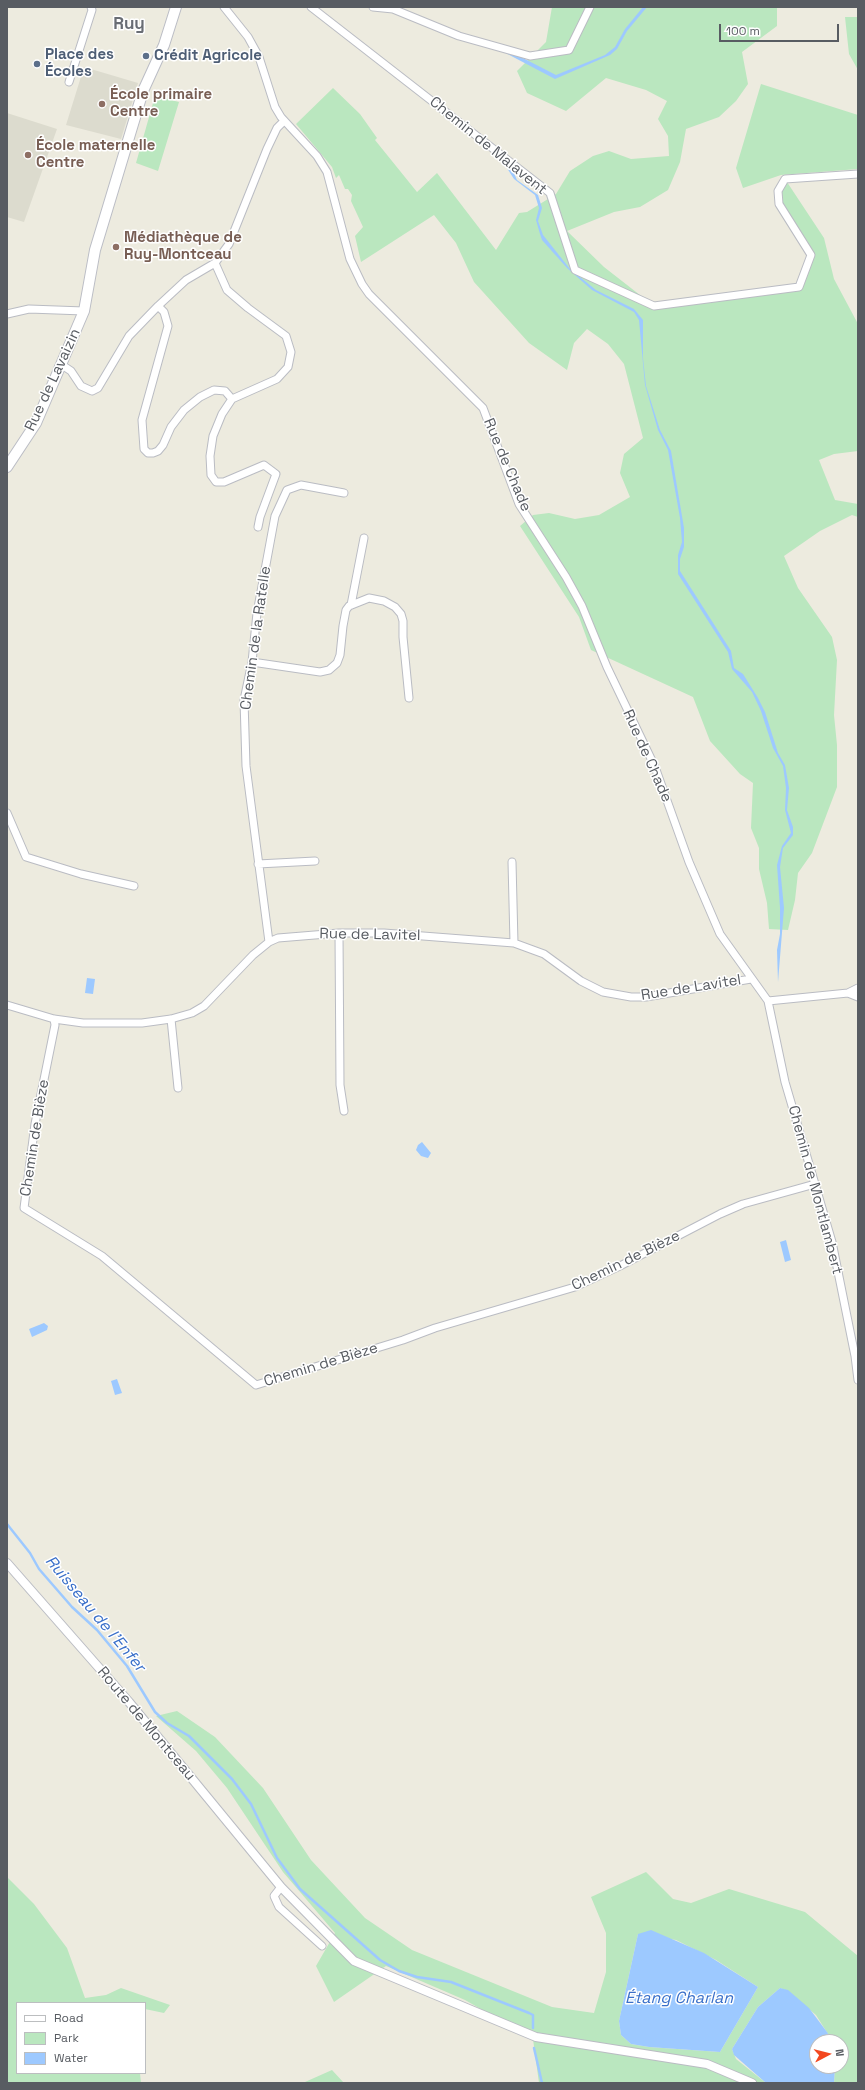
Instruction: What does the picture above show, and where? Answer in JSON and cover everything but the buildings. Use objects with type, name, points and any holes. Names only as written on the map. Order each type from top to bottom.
[{"type":"main road","name":"Rue de Lavaizin","points":[[7,467],[36,423],[84,311],[95,250],[143,90],[164,45],[176,7]]},
{"type":"street","points":[[69,82],[92,10],[91,7]]},
{"type":"street","name":"Rue de Chade","points":[[224,7],[244,32],[260,57],[275,107],[284,121],[293,128],[312,150],[327,172],[350,259],[355,272],[365,289],[483,408],[520,504],[566,577],[582,606],[607,667],[655,767],[689,862],[720,934],[768,1001]]},
{"type":"street","name":"Chemin de Malavent","points":[[311,7],[550,193],[575,270],[654,306],[799,286],[811,255],[779,204],[778,191],[785,179],[858,174]]},
{"type":"street","points":[[373,7],[393,9],[459,36],[530,56],[569,50],[590,7]]},
{"type":"street","points":[[62,365],[70,371],[81,386],[92,391],[98,388],[129,336],[186,280],[215,263],[229,244],[267,150],[278,128],[284,121]]},
{"type":"street","points":[[215,263],[227,290],[248,308],[286,336],[291,352],[288,367],[277,379],[232,399],[222,414],[213,436],[210,456],[211,475],[216,482],[224,482],[264,465],[276,474],[260,517],[258,527]]},
{"type":"street","points":[[158,306],[164,312],[168,326],[142,420],[144,449],[148,453],[158,451],[163,446],[171,427],[184,410],[200,397],[214,390],[225,391],[232,399]]},
{"type":"street","points":[[7,314],[29,309],[84,311]]},
{"type":"street","name":"Chemin de la Ratelle","points":[[269,942],[246,766],[244,700],[252,662],[257,613],[275,516],[287,490],[301,485],[344,493]]},
{"type":"street","points":[[351,605],[364,538]]},
{"type":"street","points":[[252,662],[320,672],[329,670],[337,663],[340,655],[346,610],[351,605],[368,598],[388,602],[401,614],[409,698]]},
{"type":"street","points":[[7,813],[26,857],[81,874],[134,886]]},
{"type":"street","points":[[258,864],[315,861]]},
{"type":"street","points":[[512,862],[514,943]]},
{"type":"street","points":[[339,933],[340,1085],[344,1111]]},
{"type":"street","name":"Rue de Lavitel","points":[[7,1005],[54,1019],[83,1023],[142,1023],[171,1019],[192,1013],[204,1006],[253,955],[269,942],[278,938],[339,933],[384,933],[514,943],[544,954],[581,981],[602,992],[632,997],[751,979]]},
{"type":"street","points":[[768,1001],[848,993],[858,988]]},
{"type":"street","points":[[848,993],[858,997]]},
{"type":"street","name":"Chemin de Montlambert","points":[[768,1001],[785,1082],[832,1242],[855,1356],[858,1380]]},
{"type":"street","name":"Chemin de Bièze","points":[[54,1019],[55,1025],[35,1124],[24,1208],[102,1256],[256,1385],[403,1340],[436,1328],[575,1287],[620,1266],[720,1214],[743,1204],[815,1184]]},
{"type":"street","points":[[171,1019],[178,1088]]},
{"type":"street","name":"Route de Montceau","points":[[7,1564],[129,1702],[281,1887],[354,1961],[536,2037],[707,2064],[752,2083]]},
{"type":"street","points":[[281,1887],[274,1896],[279,1907],[322,1946]]},
{"type":"shaded area","name":"École primaire Centre","points":[[84,67],[138,83],[121,139],[66,125]]},
{"type":"shaded area","name":"École maternelle Centre","points":[[7,113],[57,129],[24,222],[7,217]]},
{"type":"green space","points":[[552,7],[777,7],[777,26],[742,52],[748,84],[736,101],[719,117],[686,129],[680,162],[668,190],[640,207],[614,212],[567,231],[604,267],[654,306],[799,287],[811,255],[779,204],[778,191],[785,179],[824,238],[834,279],[858,324],[858,451],[834,454],[819,460],[835,500],[858,504],[858,517],[852,515],[820,531],[784,556],[798,588],[832,637],[837,660],[834,715],[837,745],[837,787],[812,853],[798,873],[795,900],[788,930],[769,929],[767,903],[759,869],[759,848],[751,828],[753,783],[740,774],[710,741],[693,697],[591,650],[579,617],[520,526],[533,515],[549,513],[575,519],[599,515],[630,497],[620,473],[624,454],[643,438],[624,364],[608,344],[587,329],[574,343],[567,370],[529,343],[474,282],[456,243],[434,215],[361,262],[355,236],[363,227],[351,201],[352,195],[348,189],[345,189],[339,175],[336,178],[332,167],[296,124],[333,88],[360,114],[377,138],[375,140],[417,192],[437,173],[496,250],[519,213],[527,212],[556,194],[570,171],[593,156],[609,151],[631,159],[669,156],[668,136],[658,119],[667,101],[646,90],[606,78],[566,111],[527,93],[517,71],[546,42]]},
{"type":"green space","points":[[845,17],[858,17],[858,70],[849,54]]},
{"type":"green space","points":[[761,84],[858,115],[858,169],[781,175],[743,188],[736,168]]},
{"type":"green space","points":[[155,96],[179,102],[158,171],[136,163]]},
{"type":"green space","points":[[177,1711],[215,1737],[263,1788],[311,1860],[365,1918],[412,1950],[552,2007],[594,2013],[606,1972],[606,1933],[591,1897],[646,1872],[673,1899],[691,1903],[729,1889],[805,1912],[858,1956],[858,2083],[834,2083],[835,2074],[849,2074],[849,2034],[828,2034],[816,2015],[788,1991],[780,1988],[758,2007],[732,2049],[736,2059],[766,2083],[539,2083],[533,2039],[465,2000],[386,1966],[334,2002],[316,1966],[335,1933],[283,1872],[227,1788],[196,1751],[156,1716]],"holes":[[[638,1934],[676,1940],[716,1960],[758,1987],[720,2052],[649,2047],[631,2044],[621,2035],[619,2021]]]},
{"type":"green space","points":[[7,1877],[34,1904],[67,1948],[85,1998],[106,1995],[121,1988],[170,2005],[164,2013],[146,2009],[146,2002],[16,2002],[16,2074],[140,2074],[141,2083],[7,2083]]},
{"type":"green space","points":[[332,2070],[344,2083],[305,2083],[305,2082]]},
{"type":"water","points":[[643,7],[647,7],[627,31],[617,49],[610,55],[555,79],[498,49],[515,54],[556,75],[605,55],[615,47],[625,29]]},
{"type":"water","points":[[505,165],[513,171],[517,180],[538,195],[542,208],[538,221],[543,235],[570,269],[596,290],[634,309],[643,320],[643,358],[646,386],[660,430],[671,451],[684,528],[684,547],[680,559],[680,571],[731,651],[734,668],[743,674],[758,698],[765,712],[778,753],[785,765],[789,788],[787,810],[793,827],[793,835],[783,848],[780,867],[784,908],[778,982],[777,950],[780,934],[780,908],[777,865],[782,846],[791,833],[785,810],[786,788],[783,766],[773,748],[761,711],[752,692],[732,669],[728,652],[678,574],[678,555],[682,542],[680,518],[668,450],[658,430],[645,385],[639,320],[634,312],[592,290],[567,268],[542,240],[536,220],[539,208],[535,195],[514,179]]},
{"type":"water","points":[[87,978],[95,979],[93,994],[85,993]]},
{"type":"water","points":[[422,1142],[431,1153],[428,1158],[421,1156],[416,1150],[418,1145]]},
{"type":"water","points":[[786,1240],[791,1260],[785,1262],[780,1242]]},
{"type":"water","points":[[44,1323],[48,1326],[47,1330],[32,1337],[29,1329]]},
{"type":"water","points":[[117,1379],[122,1393],[115,1395],[111,1381]]},
{"type":"water","name":"Étang Charlan","points":[[651,1930],[704,1953],[758,1987],[720,2052],[649,2047],[631,2044],[621,2035],[619,2021],[638,1934]]},
{"type":"water","name":"Étang Charlan","points":[[780,1988],[788,1990],[809,2008],[828,2034],[809,2034],[809,2074],[835,2074],[834,2083],[766,2083],[734,2055],[732,2049],[758,2007]]},
{"type":"waterway","name":"Ruisseau de l'Enfer","points":[[7,1524],[30,1553],[39,1569],[72,1607],[97,1630],[127,1666],[155,1712],[167,1723],[189,1736],[232,1779],[251,1804],[277,1858],[300,1889],[380,1960],[399,1971],[417,1977],[451,1982],[529,2013],[533,2015],[533,2028]]},
{"type":"waterway","name":"Ruisseau de l'Enfer","points":[[534,2048],[542,2083]]},
{"type":"place","name":"Crédit Agricole","points":[[146,56]]},
{"type":"place","name":"Place des Écoles","points":[[37,64]]},
{"type":"place","name":"École primaire Centre","points":[[102,104]]},
{"type":"place","name":"École maternelle Centre","points":[[28,155]]},
{"type":"place","name":"Médiathèque de Ruy-Montceau","points":[[116,247]]},
{"type":"district","name":"Ruy","points":[[129,24]]}]
